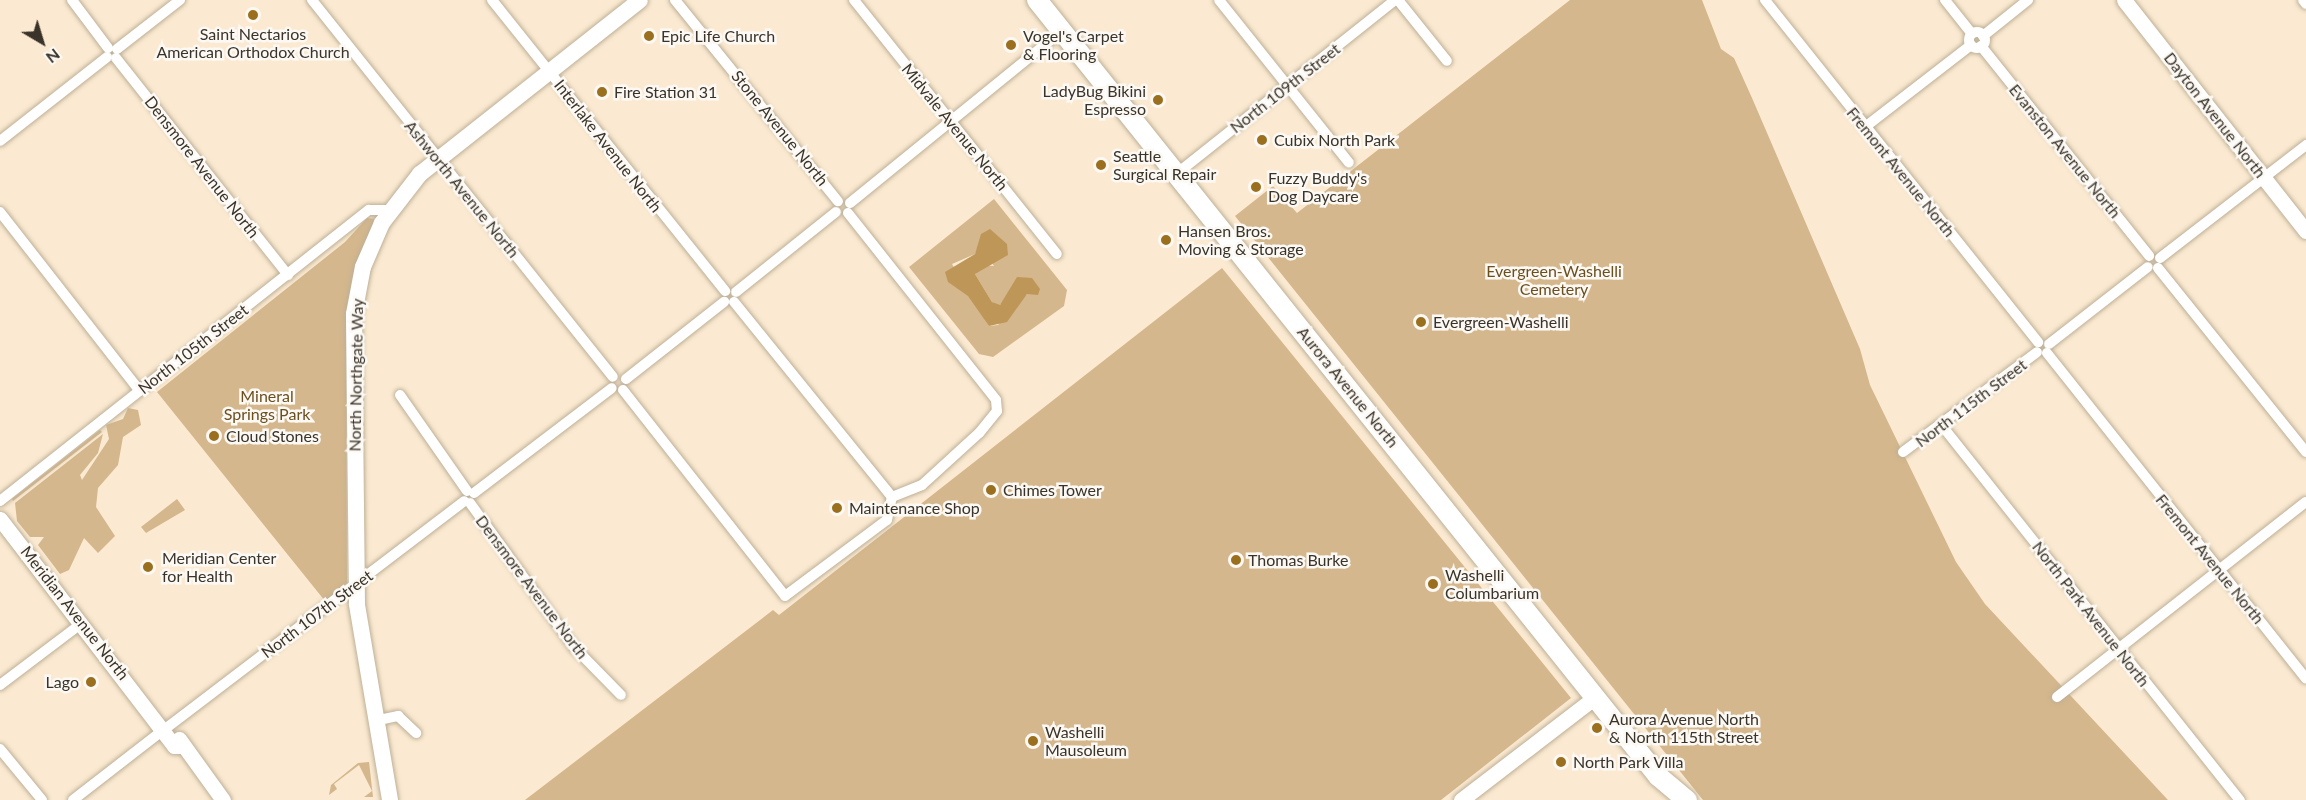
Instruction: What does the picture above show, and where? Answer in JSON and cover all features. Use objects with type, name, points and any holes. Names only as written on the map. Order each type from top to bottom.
[{"type":"highway","name":"Aurora Avenue North","points":[[1037,0],[1658,776],[1687,800]]},
{"type":"highway","name":"Aurora Avenue North","points":[[1658,776],[1667,800]]},
{"type":"main road","name":"North Northgate Way","points":[[390,800],[375,721],[356,584],[354,314],[365,260],[390,210],[438,159],[640,0]]},
{"type":"street","name":"Densmore Avenue North","points":[[72,0],[288,275]]},
{"type":"street","points":[[0,141],[180,0]]},
{"type":"street","name":"Ashworth Avenue North","points":[[312,0],[612,382]]},
{"type":"street","name":"Interlake Avenue North","points":[[492,0],[892,497]]},
{"type":"street","name":"Stone Avenue North","points":[[675,0],[996,400],[997,411],[979,433],[922,485],[892,497]]},
{"type":"street","name":"Midvale Avenue North","points":[[854,0],[1057,254]]},
{"type":"street","points":[[1219,0],[1349,163]]},
{"type":"street","points":[[1396,0],[1447,61]]},
{"type":"street","name":"North 109th Street","points":[[1175,175],[1396,0]]},
{"type":"street","name":"Fremont Avenue North","points":[[1765,0],[2306,679]]},
{"type":"street","name":"Evanston Avenue North","points":[[1945,0],[2306,452]]},
{"type":"street","points":[[1865,127],[2028,0]]},
{"type":"street","name":"Dayton Avenue North","points":[[2124,0],[2306,231]]},
{"type":"street","points":[[2303,0],[2306,4]]},
{"type":"street","points":[[624,384],[1062,31]]},
{"type":"street","name":"North 115th Street","points":[[1903,452],[1943,427],[2306,145]]},
{"type":"street","name":"North 105th Street","points":[[0,501],[369,210],[390,210]]},
{"type":"street","points":[[0,212],[140,391]]},
{"type":"street","points":[[612,382],[624,384],[785,596],[887,520],[892,497]]},
{"type":"street","name":"North 107th Street","points":[[73,800],[469,497],[612,382]]},
{"type":"street","name":"Densmore Avenue North","points":[[400,395],[574,647],[621,694]]},
{"type":"street","name":"North Park Avenue North","points":[[1943,427],[2240,800]]},
{"type":"street","points":[[2057,697],[2306,502]]},
{"type":"street","name":"Meridian Avenue North","points":[[0,519],[223,800]]},
{"type":"street","points":[[0,685],[82,623]]},
{"type":"street","points":[[1461,800],[1594,697]]},
{"type":"street","points":[[375,721],[398,716],[416,732]]},
{"type":"street","points":[[0,749],[42,800]]},
{"type":"green space","name":"Evergreen-Washelli Cemetery","points":[[1570,0],[1702,0],[1721,49],[1734,58],[1752,98],[1860,349],[1870,385],[1956,562],[1985,604],[2168,800],[1703,800],[1235,216],[1273,186],[1297,213]]},
{"type":"green space","points":[[994,199],[1067,290],[1064,306],[993,357],[979,354],[909,267]],"holes":[[[979,244],[994,266],[983,265],[975,274],[992,302],[999,306],[1005,299],[1040,289],[1027,294],[998,325],[989,326],[952,264],[975,254]]]},
{"type":"green space","name":"Mineral Springs Park","points":[[367,218],[375,219],[355,265],[346,313],[347,583],[325,601],[157,392],[345,242]]},
{"type":"green space","points":[[1222,268],[1571,698],[1441,800],[525,800],[773,610],[779,615]]},
{"type":"green space","points":[[128,408],[138,410],[141,425],[123,437],[118,465],[98,488],[96,507],[115,536],[98,553],[84,538],[69,570],[60,574],[38,545],[44,537],[30,537],[17,521],[15,503],[103,434],[98,453],[80,475],[82,480],[109,439],[106,425],[123,419]]},
{"type":"green space","points":[[100,430],[102,432],[13,501],[12,499]]},
{"type":"green space","points":[[177,499],[185,510],[146,533],[141,527]]},
{"type":"green space","points":[[369,762],[373,797],[364,797],[372,791],[359,765],[334,784],[337,789],[329,795],[331,785],[358,763]]},
{"type":"shaded area","points":[[990,229],[1007,244],[1008,255],[975,274],[992,302],[1000,305],[1017,277],[1032,278],[1040,289],[1038,295],[1027,294],[1007,322],[989,326],[968,296],[948,282],[945,272],[975,254],[981,234]]},
{"type":"place","name":"Saint Nectarios American Orthodox Church","points":[[253,15]]},
{"type":"place","name":"Epic Life Church","points":[[649,36]]},
{"type":"place","name":"Vogel's Carpet & Flooring","points":[[1011,45]]},
{"type":"place","name":"Fire Station 31","points":[[602,92]]},
{"type":"place","name":"LadyBug Bikini Espresso","points":[[1158,100]]},
{"type":"place","name":"Cubix North Park","points":[[1262,140]]},
{"type":"place","name":"Seattle Surgical Repair","points":[[1101,165]]},
{"type":"place","name":"Fuzzy Buddy's Dog Daycare","points":[[1256,187]]},
{"type":"place","name":"Hansen Bros. Moving & Storage","points":[[1166,240]]},
{"type":"place","name":"Evergreen-Washelli","points":[[1421,322]]},
{"type":"place","name":"Cloud Stones","points":[[214,436]]},
{"type":"place","name":"Chimes Tower","points":[[991,490]]},
{"type":"place","name":"Maintenance Shop","points":[[837,508]]},
{"type":"place","name":"Thomas Burke","points":[[1236,560]]},
{"type":"place","name":"Meridian Center for Health","points":[[148,567]]},
{"type":"place","name":"Washelli Columbarium","points":[[1433,584]]},
{"type":"place","name":"Lago","points":[[91,682]]},
{"type":"place","name":"Aurora Avenue North & North 115th Street","points":[[1597,728]]},
{"type":"place","name":"Washelli Mausoleum","points":[[1033,741]]},
{"type":"place","name":"North Park Villa","points":[[1561,762]]}]
